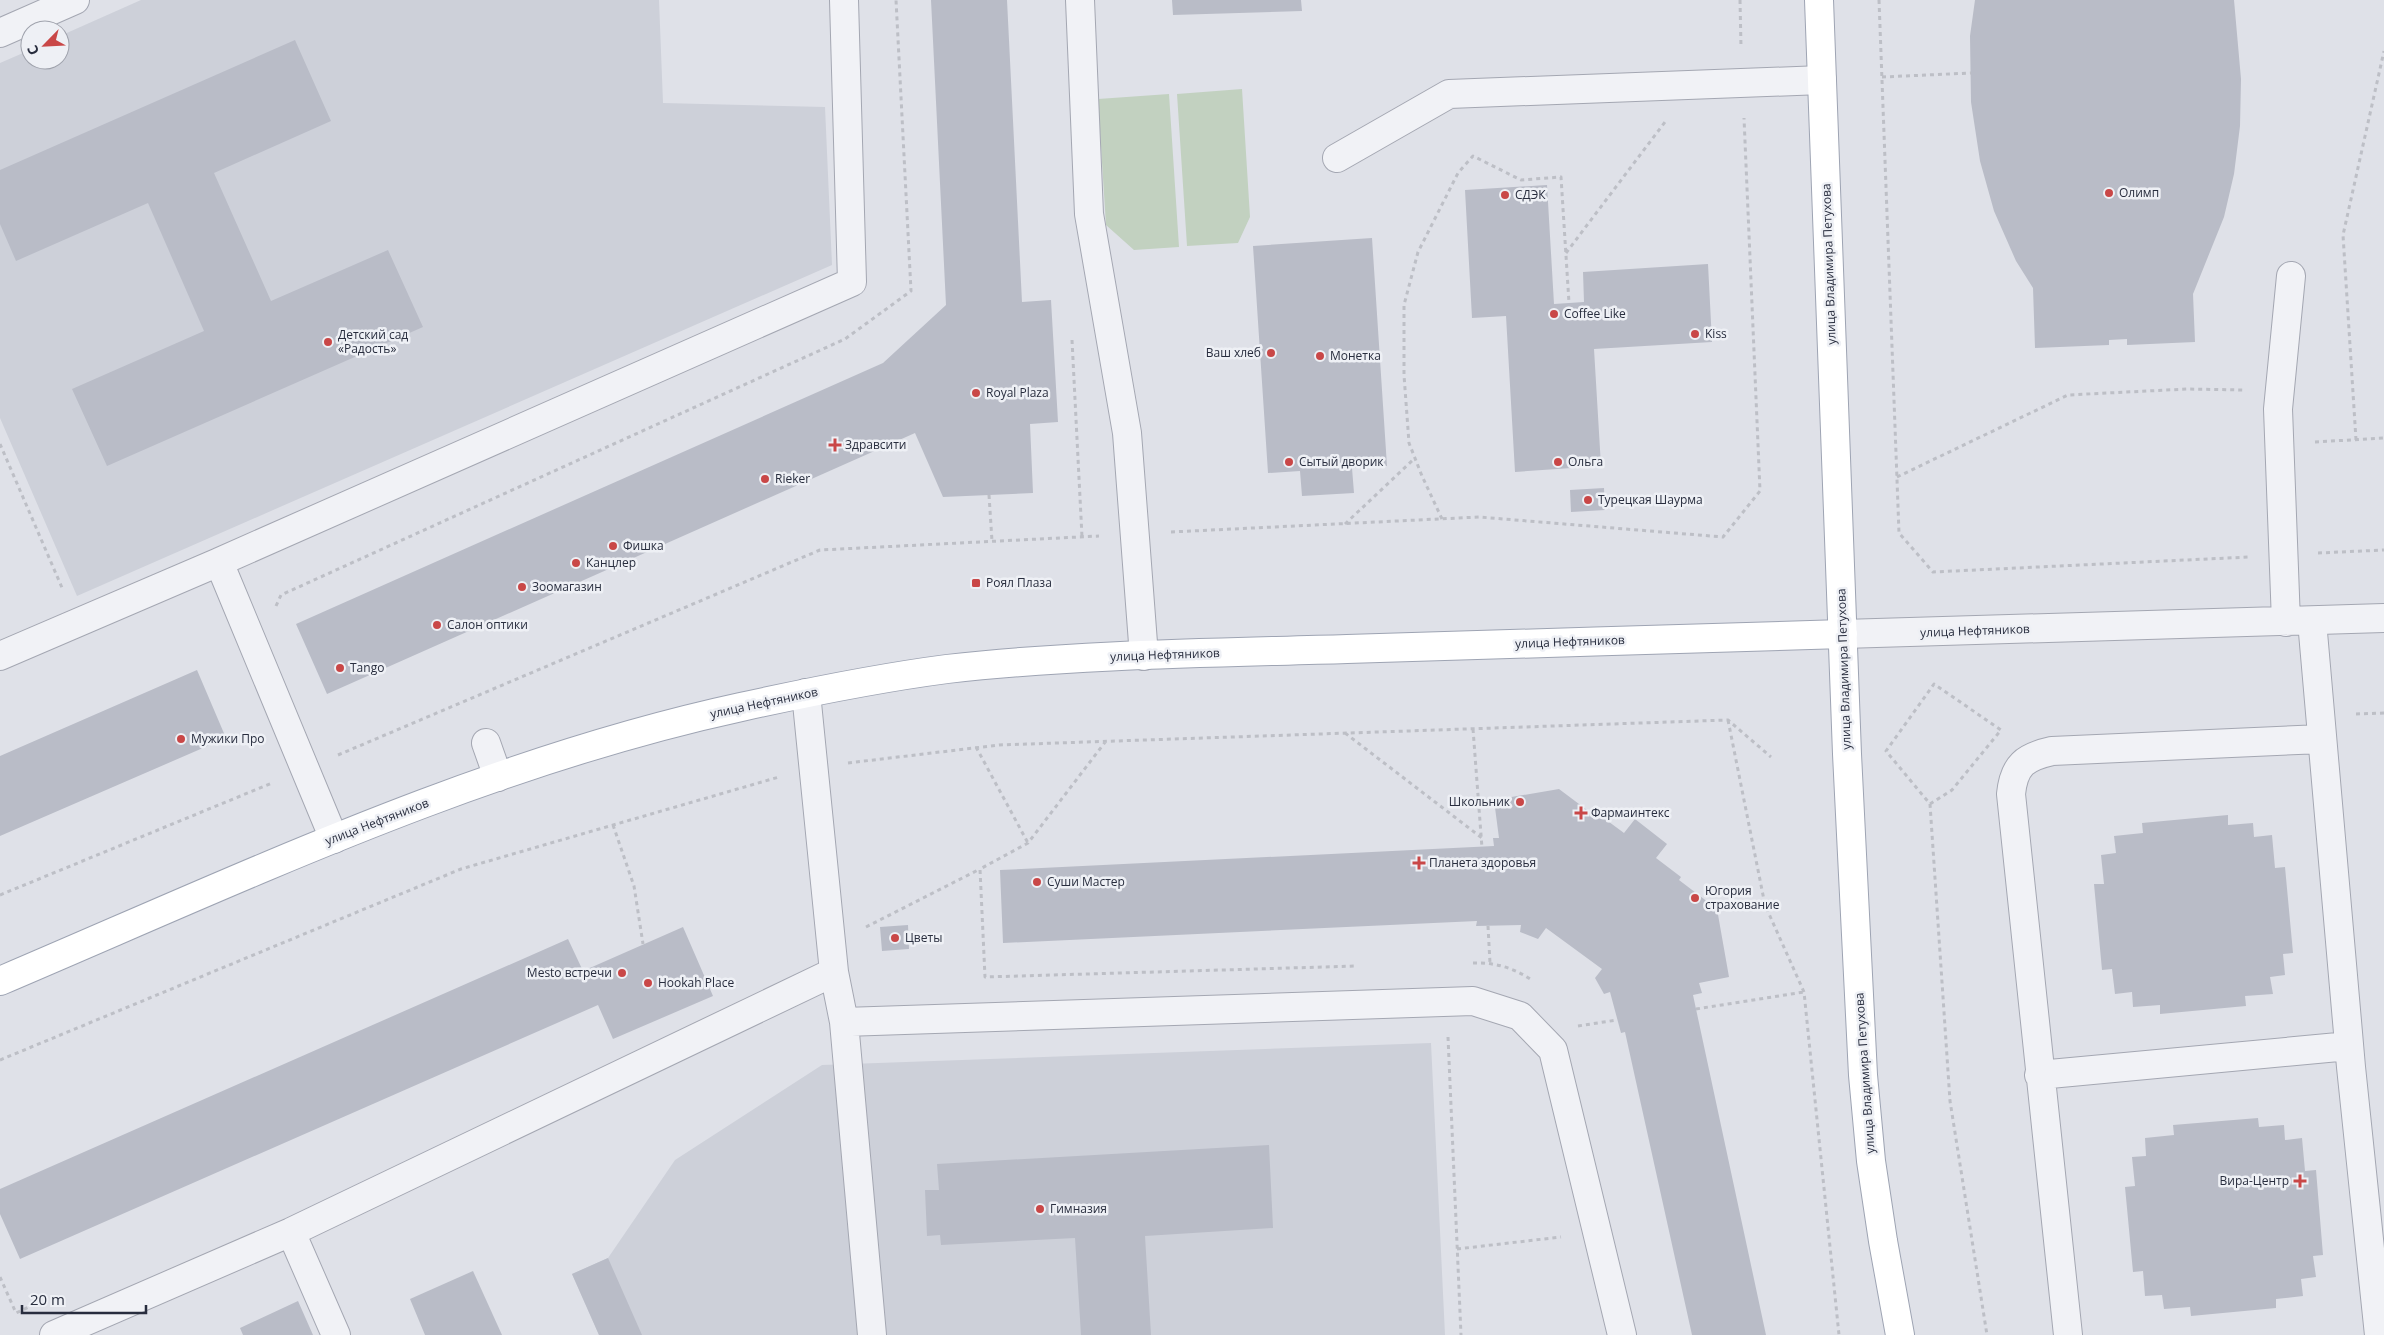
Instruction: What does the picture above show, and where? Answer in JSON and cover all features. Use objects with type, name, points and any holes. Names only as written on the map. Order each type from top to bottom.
[{"type":"main road","name":"улица Владимира Петухова","points":[[1819,0],[1843,634],[1863,1075],[1872,1169],[1900,1335]]},
{"type":"main road","name":"улица Нефтяников","points":[[0,981],[334,838],[498,777],[658,728],[736,708],[806,693],[948,669],[1144,656],[1843,634]]},
{"type":"street","points":[[0,33],[76,0]]},
{"type":"street","points":[[0,656],[219,562],[852,282],[844,0]]},
{"type":"street","points":[[1080,0],[1089,214],[1127,433],[1144,656]]},
{"type":"street","points":[[1337,158],[1449,94],[1822,80]]},
{"type":"street","points":[[2291,276],[2279,391],[2278,444],[2283,555],[2299,622],[2322,739],[2349,1046],[2379,1335]]},
{"type":"street","points":[[219,562],[334,838]]},
{"type":"street","name":"улица Нефтяников","points":[[1843,634],[2384,618]]},
{"type":"street","points":[[806,693],[834,972],[844,1022],[872,1335]]},
{"type":"street","points":[[2068,1335],[2039,1075],[2011,794],[2013,778],[2022,763],[2036,755],[2052,751],[2322,739]]},
{"type":"street","points":[[486,743],[498,777]]},
{"type":"street","points":[[54,1335],[291,1232],[834,972]]},
{"type":"street","points":[[844,1022],[1473,1001],[1520,1016],[1553,1050],[1622,1335]]},
{"type":"street","points":[[2039,1075],[2349,1046]]},
{"type":"street","points":[[291,1232],[336,1335]]},
{"type":"path","points":[[0,894],[306,769],[820,550],[1479,517],[1723,538],[1760,491],[1740,0]]},
{"type":"path","points":[[1879,0],[1899,533],[1933,572],[2384,550]]},
{"type":"path","points":[[2356,440],[2343,235],[2384,51]]},
{"type":"path","points":[[1882,78],[1971,73]]},
{"type":"path","points":[[1566,253],[1693,85]]},
{"type":"path","points":[[1442,519],[1409,443],[1404,375],[1404,305],[1418,252],[1458,173],[1473,156],[1521,180],[1562,177],[1569,303]]},
{"type":"path","points":[[1897,477],[2068,395],[2187,389],[2279,391]]},
{"type":"path","points":[[2278,444],[2384,438]]},
{"type":"path","points":[[0,444],[77,623]]},
{"type":"path","points":[[1344,524],[1415,458]]},
{"type":"path","points":[[989,495],[992,541]]},
{"type":"path","points":[[1930,804],[1952,790],[2001,730],[1934,684],[1886,751],[1930,804],[1950,1101],[1987,1335]]},
{"type":"path","points":[[1771,757],[1728,720],[1765,905],[1804,992],[1839,1335]]},
{"type":"path","points":[[1473,728],[1482,848]]},
{"type":"path","points":[[1344,733],[1482,838]]},
{"type":"path","points":[[832,945],[1028,844],[1106,741]]},
{"type":"path","points":[[976,748],[1028,844]]},
{"type":"path","points":[[613,825],[634,886],[643,944]]},
{"type":"path","points":[[980,869],[985,977],[1364,966]]},
{"type":"path","points":[[1488,926],[1490,963]]},
{"type":"path","points":[[1472,963],[1490,963],[1524,974],[1536,984]]},
{"type":"path","points":[[1696,1009],[1804,992]]},
{"type":"path","points":[[1446,1002],[1461,1335]]},
{"type":"path","points":[[1571,1020],[1576,1027],[1617,1020]]},
{"type":"path","points":[[1457,1249],[1597,1232]]},
{"type":"shaded area","name":"Детский сад «Радость»","points":[[141,0],[659,0],[663,103],[825,107],[832,265],[77,596],[0,418],[0,63],[20,54],[20,70],[70,70],[70,32]]},
{"type":"shaded area","name":"Гимназия","points":[[1431,1043],[1445,1335],[599,1335],[572,1274],[608,1258],[675,1160],[822,1065]]},
{"type":"green space","points":[[1242,89],[1250,217],[1238,243],[1187,246],[1177,94]]},
{"type":"green space","points":[[1169,94],[1179,247],[1134,250],[1106,225],[1098,99]]},
{"type":"building","points":[[931,0],[1007,0],[1022,302],[1051,300],[1058,422],[1030,424],[1033,493],[943,497],[915,433],[327,694],[296,624],[883,363],[946,305]]},
{"type":"building","points":[[1172,0],[1301,0],[1302,11],[1173,15]]},
{"type":"building","name":"Олимп","points":[[1975,0],[2234,0],[2241,79],[2240,126],[2234,174],[2224,217],[2193,294],[2195,342],[2127,345],[2127,339],[2109,340],[2109,345],[2035,348],[2033,288],[2016,261],[1994,211],[1980,161],[1971,102],[1970,36]]},
{"type":"building","points":[[295,40],[331,121],[214,173],[271,301],[388,250],[423,327],[107,466],[72,389],[204,331],[148,203],[16,261],[0,224],[0,170]]},
{"type":"building","points":[[1547,185],[1554,304],[1584,302],[1583,272],[1708,264],[1712,342],[1594,349],[1601,466],[1515,472],[1506,316],[1472,318],[1465,190]]},
{"type":"building","name":"Монетка","points":[[1372,238],[1387,466],[1352,468],[1354,493],[1302,496],[1300,471],[1268,473],[1253,246]]},
{"type":"building","name":"Турецкая Шаурма","points":[[1604,488],[1605,510],[1571,512],[1570,490]]},
{"type":"building","points":[[197,670],[226,738],[0,836],[0,756]]},
{"type":"building","points":[[1559,789],[1599,819],[1601,816],[1624,833],[1635,819],[1667,844],[1656,858],[1681,877],[1679,880],[1717,909],[1729,977],[1699,983],[1702,993],[1693,995],[1766,1335],[1692,1335],[1625,1032],[1621,1033],[1610,992],[1604,994],[1595,978],[1602,969],[1546,928],[1538,939],[1520,932],[1521,925],[1476,926],[1477,921],[1003,943],[1000,870],[1494,846],[1493,838],[1499,838],[1494,800]]},
{"type":"building","points":[[2228,815],[2228,825],[2253,823],[2254,837],[2272,835],[2275,868],[2285,867],[2293,953],[2283,954],[2285,975],[2270,977],[2273,994],[2245,996],[2246,1006],[2160,1014],[2160,1005],[2133,1007],[2132,992],[2115,994],[2112,969],[2102,970],[2094,884],[2104,884],[2101,855],[2116,853],[2114,836],[2143,833],[2142,823]]},
{"type":"building","name":"Цветы","points":[[908,925],[909,949],[882,951],[880,927]]},
{"type":"building","points":[[683,927],[713,996],[613,1039],[598,1005],[20,1259],[0,1214],[0,1189],[568,939],[583,971]]},
{"type":"building","points":[[2258,1118],[2259,1127],[2284,1125],[2285,1140],[2302,1138],[2305,1171],[2316,1170],[2323,1255],[2313,1256],[2316,1277],[2301,1279],[2303,1296],[2276,1299],[2276,1308],[2191,1316],[2190,1307],[2164,1309],[2162,1295],[2145,1296],[2143,1271],[2133,1272],[2125,1187],[2135,1186],[2132,1157],[2146,1156],[2145,1138],[2174,1135],[2173,1125]]},
{"type":"building","points":[[1269,1145],[1273,1228],[1145,1236],[1151,1335],[1081,1335],[1075,1238],[941,1245],[940,1235],[927,1236],[925,1190],[939,1190],[937,1164]]},
{"type":"building","points":[[608,1258],[642,1335],[599,1335],[572,1274]]},
{"type":"building","points":[[473,1271],[502,1335],[425,1335],[410,1299]]},
{"type":"building","points":[[298,1301],[313,1335],[243,1335],[240,1328]]},
{"type":"place","name":"Олимп","points":[[2109,193]]},
{"type":"place","name":"СДЭК","points":[[1505,195]]},
{"type":"place","name":"Coffee Like","points":[[1554,314]]},
{"type":"place","name":"Kiss","points":[[1695,334]]},
{"type":"place","name":"Детский сад «Радость»","points":[[328,342]]},
{"type":"place","name":"Ваш хлеб","points":[[1271,353]]},
{"type":"place","name":"Монетка","points":[[1320,356]]},
{"type":"place","name":"Royal Plaza","points":[[976,393]]},
{"type":"place","name":"Здравсити","points":[[835,445]]},
{"type":"place","name":"Сытый дворик","points":[[1289,462]]},
{"type":"place","name":"Ольга","points":[[1558,462]]},
{"type":"place","name":"Rieker","points":[[765,479]]},
{"type":"place","name":"Турецкая Шаурма","points":[[1588,500]]},
{"type":"place","name":"Фишка","points":[[613,546]]},
{"type":"place","name":"Канцлер","points":[[576,563]]},
{"type":"place","name":"Роял Плаза","points":[[976,583]]},
{"type":"place","name":"Зоомагазин","points":[[522,587]]},
{"type":"place","name":"Салон оптики","points":[[437,625]]},
{"type":"place","name":"Tango","points":[[340,668]]},
{"type":"place","name":"Мужики Про","points":[[181,739]]},
{"type":"place","name":"Школьник","points":[[1520,802]]},
{"type":"place","name":"Фармаинтекс","points":[[1581,813]]},
{"type":"place","name":"Планета здоровья","points":[[1419,863]]},
{"type":"place","name":"Суши Мастер","points":[[1037,882]]},
{"type":"place","name":"Югория страхование","points":[[1695,898]]},
{"type":"place","name":"Цветы","points":[[895,938]]},
{"type":"place","name":"Mesto встречи","points":[[622,973]]},
{"type":"place","name":"Hookah Place","points":[[648,983]]},
{"type":"place","name":"Вира-Центр","points":[[2300,1181]]},
{"type":"place","name":"Гимназия","points":[[1040,1209]]}]
